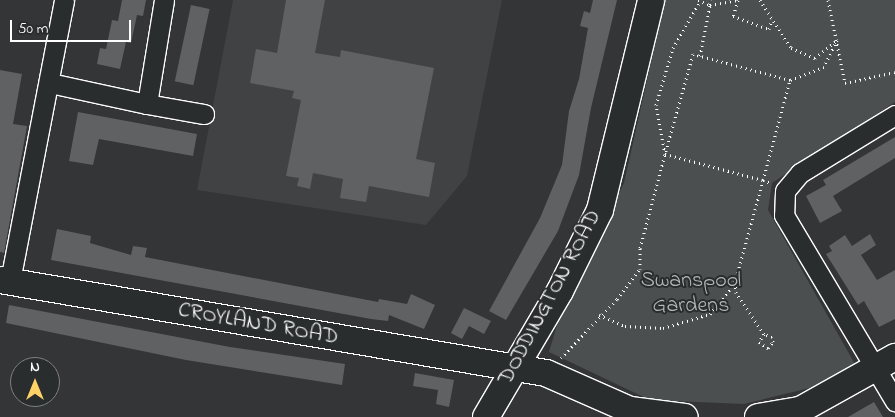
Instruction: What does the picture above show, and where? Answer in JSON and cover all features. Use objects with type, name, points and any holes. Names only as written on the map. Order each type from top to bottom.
[{"type":"main road","name":"DODDINGTON ROAD","points":[[486,417],[517,368],[583,247],[600,210],[651,0]]},
{"type":"main road","name":"CROYLAND ROAD","points":[[5,281],[546,373],[633,413],[684,417]]},
{"type":"main road","points":[[758,417],[800,410],[885,363]]},
{"type":"street","points":[[5,281],[50,83],[64,0]]},
{"type":"street","points":[[147,104],[164,0]]},
{"type":"street","points":[[50,83],[204,114]]},
{"type":"street","points":[[895,114],[800,173],[785,191],[784,215],[885,363],[895,401]]},
{"type":"path","points":[[700,56],[712,0]]},
{"type":"path","points":[[738,0],[733,16],[769,29],[772,18]]},
{"type":"path","points":[[665,154],[656,105],[673,48],[698,2],[710,5],[742,0]]},
{"type":"path","points":[[760,0],[791,48],[816,58],[837,40]]},
{"type":"path","points":[[828,0],[845,83],[895,72]]},
{"type":"path","points":[[546,373],[554,358],[559,360],[599,315],[617,299],[640,269],[640,248],[693,54],[790,80],[824,67],[837,40]]},
{"type":"path","points":[[764,334],[759,342],[768,348],[773,342],[772,337],[764,334],[736,293],[735,282],[790,80]]},
{"type":"path","points":[[665,154],[762,180],[785,191]]},
{"type":"path","points":[[599,315],[625,326],[663,328],[710,314],[735,282]]},
{"type":"shaded area","points":[[233,0],[502,0],[467,176],[426,225],[197,190]]},
{"type":"green space","name":"Swanspool Gardens","points":[[665,0],[895,0],[895,102],[772,183],[768,210],[856,366],[822,385],[744,404],[650,400],[549,352],[561,312],[624,183]]},
{"type":"building","points":[[122,0],[146,0],[143,16],[137,15],[131,43],[126,42],[120,69],[97,64],[100,48],[106,49],[112,20],[118,21]]},
{"type":"building","points":[[286,0],[325,0],[315,53],[340,57],[341,50],[434,68],[416,159],[435,163],[429,197],[369,186],[366,202],[340,198],[343,179],[313,173],[310,189],[297,186],[299,178],[286,176],[301,100],[292,98],[294,91],[250,83],[256,49],[277,53]]},
{"type":"building","points":[[593,0],[617,0],[591,108],[579,175],[558,231],[506,320],[489,311],[540,218],[562,165],[569,111],[579,79],[588,28],[580,26],[584,11],[590,13]]},
{"type":"building","points":[[191,5],[210,9],[193,85],[175,81]]},
{"type":"building","points":[[0,70],[22,74],[13,124],[27,126],[4,253],[0,252]]},
{"type":"building","points":[[78,112],[197,134],[193,156],[99,139],[93,165],[69,161]]},
{"type":"building","points":[[895,137],[895,158],[833,196],[842,211],[820,223],[806,196],[826,185],[823,180]]},
{"type":"building","points":[[57,229],[91,236],[90,243],[131,255],[133,246],[147,248],[145,257],[378,302],[379,299],[407,304],[411,294],[435,305],[424,329],[389,315],[388,321],[371,319],[51,260]]},
{"type":"building","points":[[870,234],[876,245],[861,255],[877,280],[895,270],[895,319],[879,327],[864,301],[858,305],[826,254],[832,251],[829,246],[845,235],[852,246]]},
{"type":"building","points":[[9,305],[230,347],[345,364],[342,385],[186,360],[6,323]]},
{"type":"building","points":[[464,308],[491,321],[484,334],[469,326],[462,339],[451,333]]},
{"type":"building","points":[[415,373],[454,380],[449,407],[436,404],[438,390],[413,386]]},
{"type":"building","points":[[874,402],[883,417],[848,417]]}]
